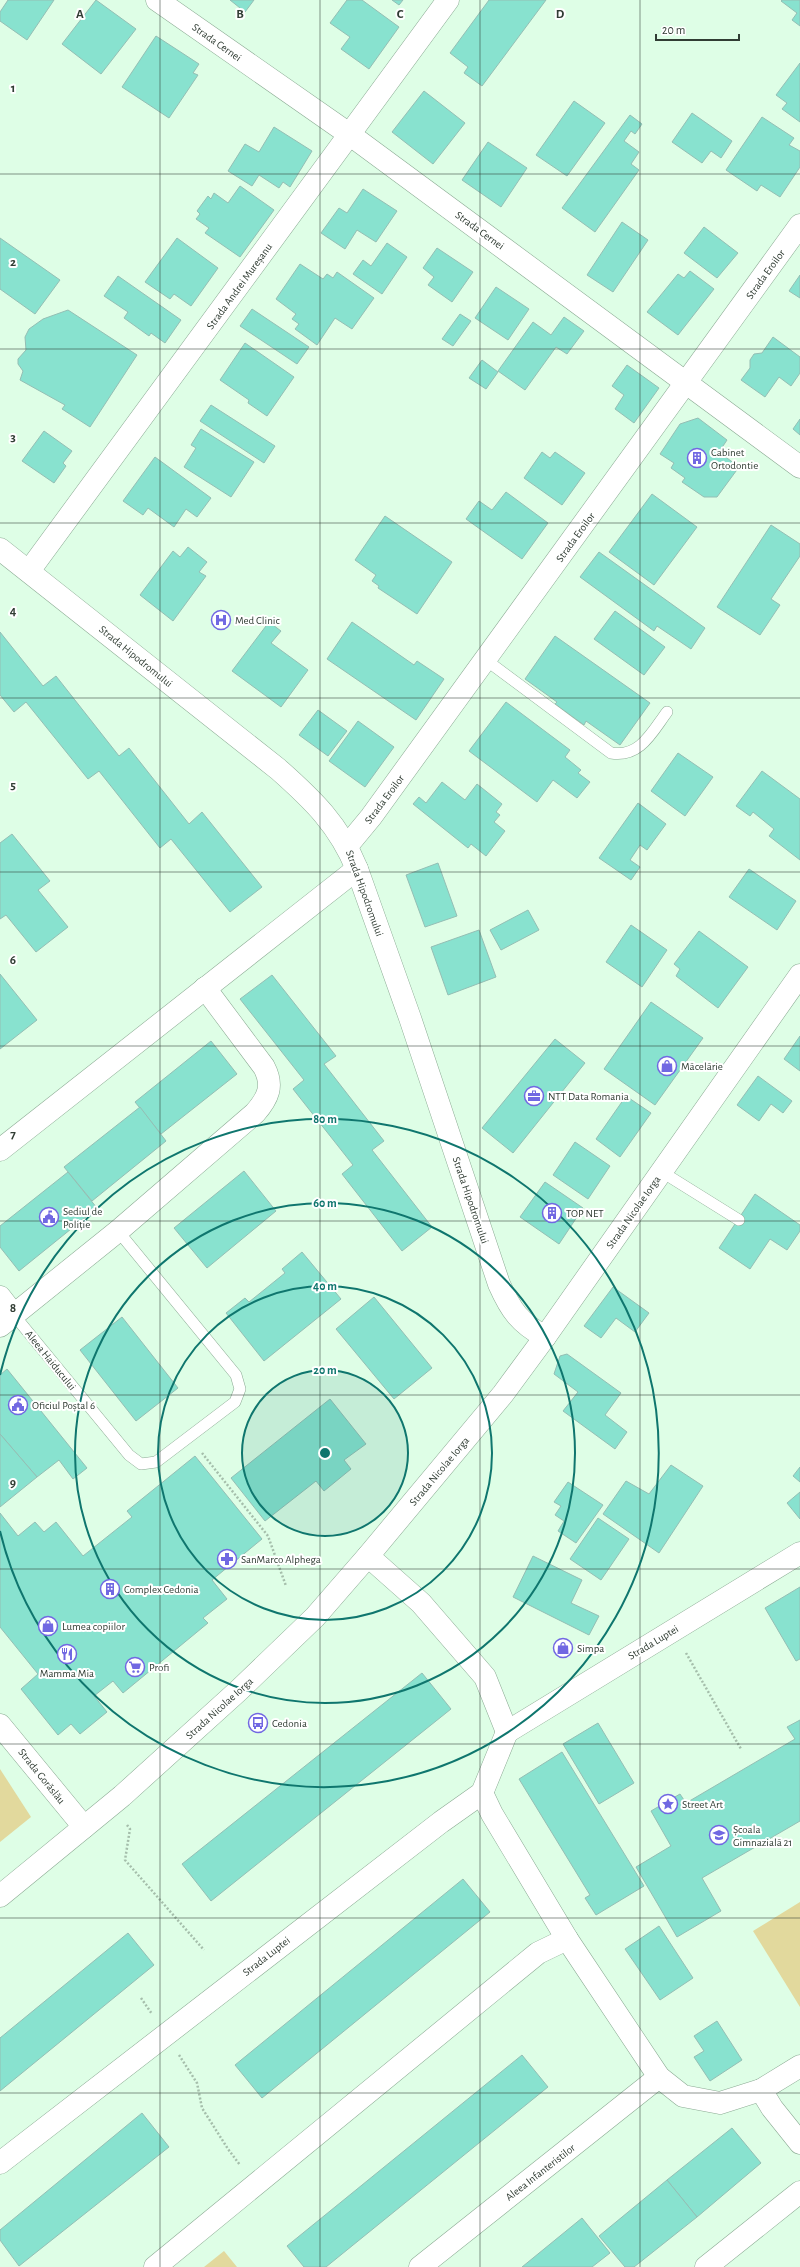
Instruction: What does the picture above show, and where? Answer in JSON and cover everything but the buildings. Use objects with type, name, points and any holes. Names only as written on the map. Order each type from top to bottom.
[{"type":"street","name":"Strada Cernei","points":[[157,0],[349,134],[687,382],[800,467]]},
{"type":"street","name":"Strada Andrei Mureșanu","points":[[29,571],[448,0]]},
{"type":"street","name":"Strada Eroilor","points":[[347,846],[371,818],[800,225]]},
{"type":"street","name":"Strada Hipodromului","points":[[0,549],[284,774],[307,794],[330,819],[347,846],[357,869],[412,1026],[499,1284],[513,1312],[523,1323],[545,1337]]},
{"type":"street","points":[[0,1150],[357,869]]},
{"type":"street","name":"Strada Nicolae Iorga","points":[[0,1896],[113,1803],[296,1636],[368,1556],[503,1394],[662,1172],[800,975]]},
{"type":"street","points":[[7,1321],[118,1231],[255,1113],[265,1101],[270,1091],[269,1076],[264,1067],[205,988]]},
{"type":"street","name":"Aleea Haiducului","points":[[0,1297],[7,1321]]},
{"type":"street","name":"Strada Luptei","points":[[507,1732],[800,1553]]},
{"type":"street","points":[[368,1556],[421,1603],[485,1677],[507,1732],[482,1793],[492,1814],[567,1940],[659,2077],[683,2096],[720,2103],[761,2090],[800,2066]]},
{"type":"street","name":"Strada Gorăslău","points":[[0,1725],[84,1827]]},
{"type":"street","name":"Strada Luptei","points":[[0,2163],[166,2033],[441,1822],[482,1793]]},
{"type":"street","points":[[155,2267],[257,2186],[538,1953],[567,1940]]},
{"type":"street","name":"Aleea Infanteristilor","points":[[420,2267],[659,2077]]},
{"type":"street","points":[[761,2090],[772,2108],[800,2143]]},
{"type":"street","points":[[717,2264],[800,2192]]},
{"type":"lane","points":[[486,660],[611,753],[626,754],[635,751],[668,712]]},
{"type":"lane","points":[[662,1172],[738,1220]]},
{"type":"lane","points":[[118,1231],[236,1375],[240,1389],[235,1402],[190,1438]]},
{"type":"lane","name":"Aleea Haiducului","points":[[7,1321],[129,1455],[141,1464],[156,1462],[190,1438]]},
{"type":"path","points":[[190,1438],[268,1536],[286,1586]]},
{"type":"path","points":[[682,1647],[741,1750]]},
{"type":"path","points":[[113,1803],[130,1829],[125,1860],[204,1950]]},
{"type":"path","points":[[141,1998],[166,2033],[197,2083],[202,2108],[228,2149],[257,2186]]},
{"type":"shaded area","points":[[0,1769],[31,1817],[0,1842]]},
{"type":"shaded area","points":[[800,1902],[800,2007],[753,1931]]},
{"type":"shaded area","points":[[224,2251],[237,2267],[204,2267]]},
{"type":"place","name":"Cabinet Ortodontie","points":[[697,458]]},
{"type":"place","name":"Med Clinic","points":[[221,620]]},
{"type":"place","name":"Măcelărie","points":[[667,1066]]},
{"type":"place","name":"NTT Data Romania","points":[[534,1096]]},
{"type":"place","name":"TOP NET","points":[[552,1213]]},
{"type":"place","name":"Sediul de Poliție","points":[[49,1217]]},
{"type":"place","name":"Oficiul Poștal 6","points":[[18,1405]]},
{"type":"place","name":"SanMarco Alphega","points":[[227,1559]]},
{"type":"place","name":"Complex Cedonia","points":[[110,1589]]},
{"type":"place","name":"Lumea copiilor","points":[[48,1626]]},
{"type":"place","name":"Simpa","points":[[563,1648]]},
{"type":"place","name":"Mamma Mia","points":[[67,1654]]},
{"type":"place","name":"Profi","points":[[135,1667]]},
{"type":"place","name":"Cedonia","points":[[258,1723]]},
{"type":"place","name":"Street Art","points":[[668,1804]]},
{"type":"place","name":"Școala Gimnazială 21","points":[[719,1835]]}]
